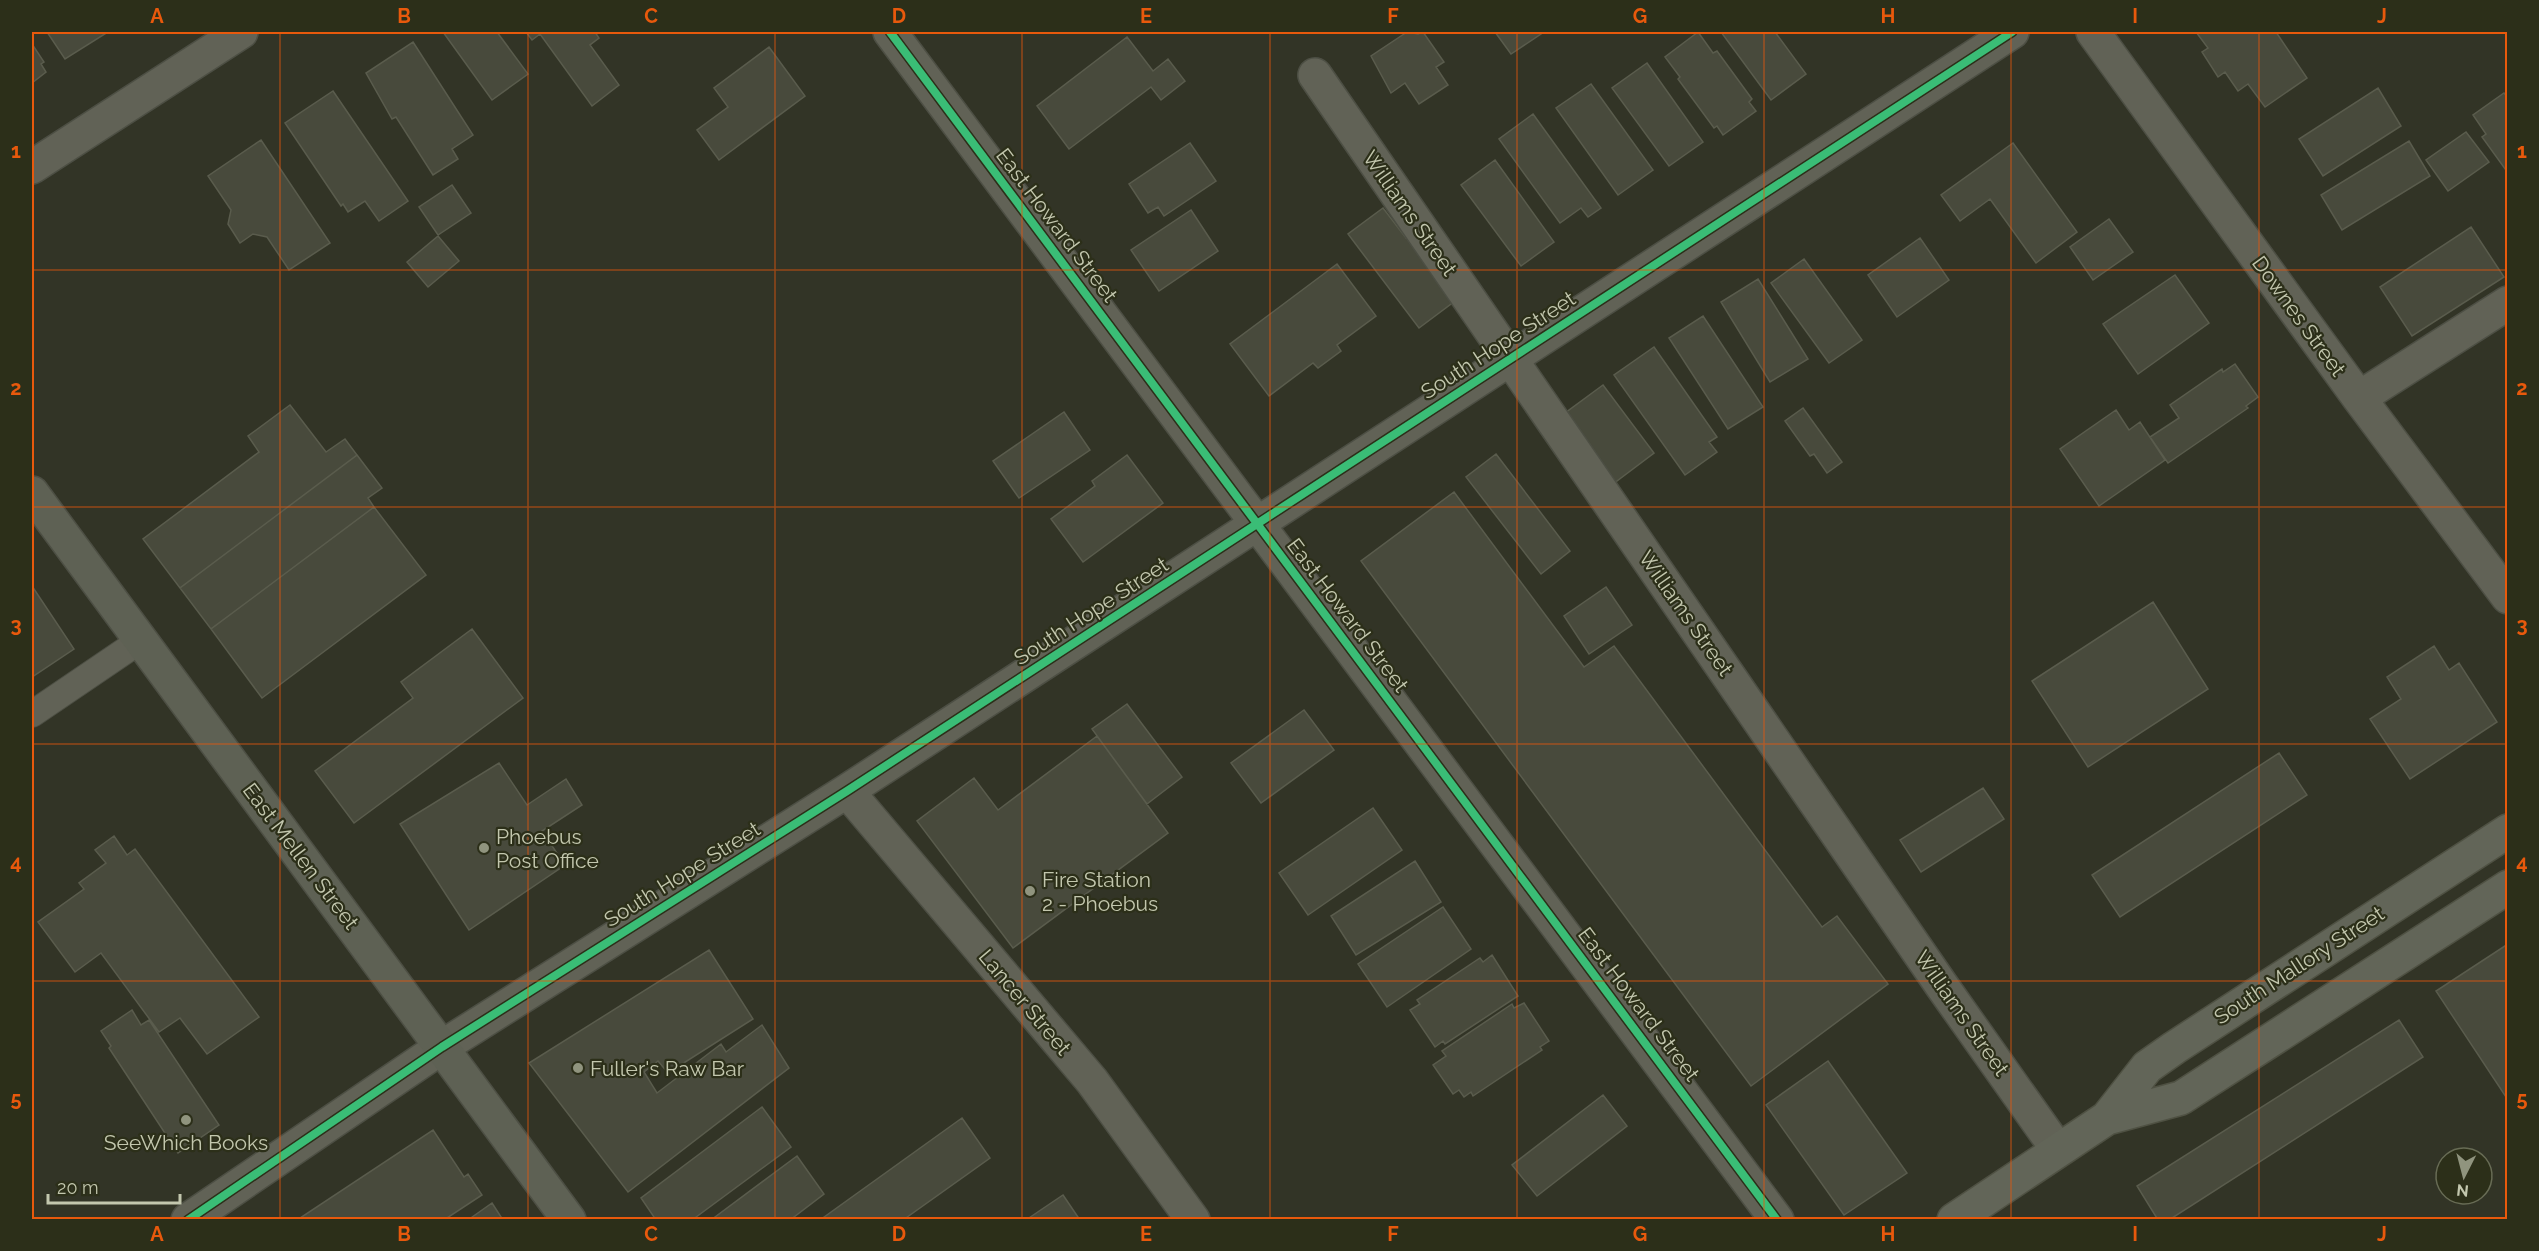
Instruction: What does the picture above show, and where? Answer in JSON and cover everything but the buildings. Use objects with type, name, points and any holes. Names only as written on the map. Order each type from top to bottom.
[{"type":"main road","name":"East Mellen Street","points":[[32,493],[569,1220]]},
{"type":"main road","name":"South Mallory Street","points":[[2107,1118],[2147,1067],[2508,831]]},
{"type":"main road","name":"South Mallory Street","points":[[1954,1220],[2107,1118],[2181,1098],[2508,887]]},
{"type":"street","points":[[32,167],[242,32]]},
{"type":"street","name":"East Howard Street","points":[[890,32],[1777,1220]]},
{"type":"street","name":"South Hope Street","points":[[188,1220],[442,1047],[847,791],[2012,32]]},
{"type":"street","name":"Downes Street","points":[[2093,32],[2359,398],[2508,597]]},
{"type":"street","name":"Williams Street","points":[[1315,75],[1942,987],[2058,1150]]},
{"type":"street","points":[[2359,398],[2508,303]]},
{"type":"street","name":"Lancer Street","points":[[847,791],[1092,1081],[1193,1220]]},
{"type":"lane","points":[[32,714],[141,640]]},
{"type":"cycle path","points":[[890,32],[1777,1220]]},
{"type":"cycle path","points":[[188,1220],[442,1047],[847,791],[2012,32]]},
{"type":"place","name":"Phoebus Post Office","points":[[484,848]]},
{"type":"place","name":"Fire Station 2 - Phoebus","points":[[1030,891]]},
{"type":"place","name":"Fuller's Raw Bar","points":[[578,1068]]},
{"type":"place","name":"SeeWhich Books","points":[[186,1120]]}]
